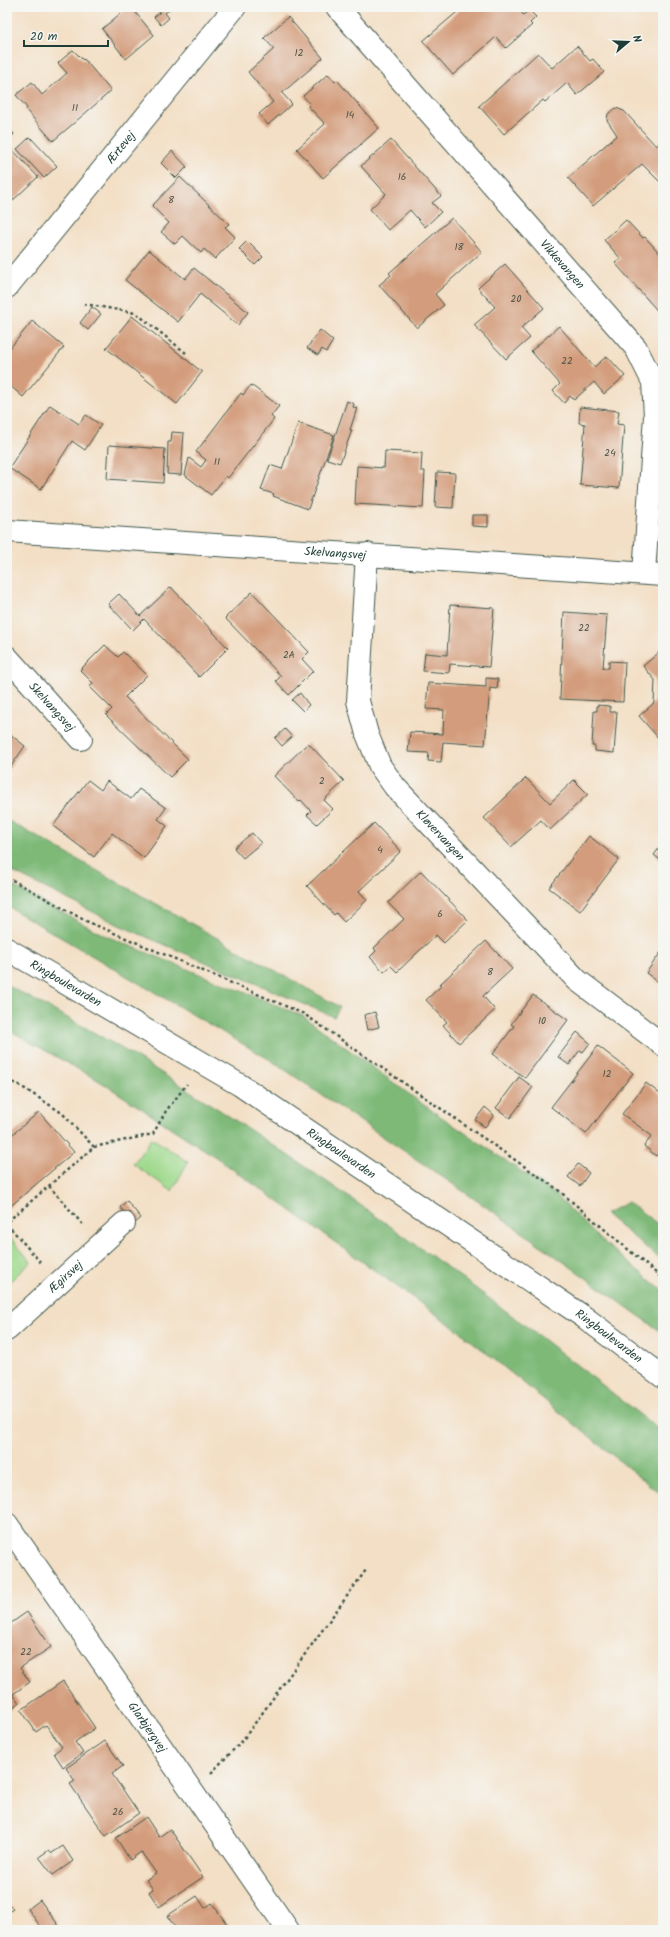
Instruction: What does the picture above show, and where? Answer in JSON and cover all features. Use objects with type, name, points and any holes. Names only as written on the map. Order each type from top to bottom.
[{"type":"street","name":"Ærtevej","points":[[7,288],[235,7]]},
{"type":"street","name":"Vikkevangen","points":[[337,7],[636,348],[653,382],[655,416],[653,574]]},
{"type":"street","name":"Skelvangsvej","points":[[7,531],[653,574]]},
{"type":"street","name":"Kløvervangen","points":[[367,554],[358,701],[367,734],[380,766],[395,787],[577,980],[663,1045]]},
{"type":"street","name":"Skelvangsvej","points":[[7,658],[81,739]]},
{"type":"street","name":"Ringboulevarden","points":[[7,949],[240,1085],[571,1308],[663,1377]]},
{"type":"street","name":"Ægirsvej","points":[[7,1330],[124,1223]]},
{"type":"street","name":"Glarbjergvej","points":[[7,1524],[288,1930]]},
{"type":"path","points":[[84,304],[136,313],[186,353]]},
{"type":"path","points":[[7,877],[86,921],[304,1014],[557,1189],[663,1278]]},
{"type":"path","points":[[59,1283],[7,1223],[94,1147],[153,1134],[166,1111],[185,1088],[197,1060]]},
{"type":"path","points":[[7,1080],[19,1085],[62,1113],[94,1147]]},
{"type":"path","points":[[49,1186],[100,1245]]},
{"type":"path","points":[[193,1793],[242,1741],[366,1570]]},
{"type":"green space","points":[[7,820],[340,1007],[334,1017],[121,926],[7,869]]},
{"type":"green space","points":[[7,883],[106,936],[303,1016],[424,1105],[556,1195],[600,1239],[663,1291],[663,1333],[498,1215],[272,1061],[7,906]]},
{"type":"green space","points":[[7,985],[116,1045],[257,1135],[396,1230],[597,1381],[663,1433],[663,1496],[458,1330],[217,1158],[101,1082],[7,1029]]},
{"type":"green space","points":[[152,1138],[188,1162],[172,1191],[133,1164]]},
{"type":"green space","points":[[628,1202],[663,1228],[663,1261],[605,1214]]},
{"type":"green space","points":[[9,1236],[31,1262],[7,1284],[7,1238]]},
{"type":"building","points":[[128,7],[131,7],[154,35],[126,59],[102,29]]},
{"type":"building","points":[[156,7],[173,7],[165,13],[169,18],[161,25],[154,17],[160,12]]},
{"type":"building","points":[[463,7],[518,7],[523,15],[529,10],[536,17],[530,23],[532,25],[506,48],[496,37],[453,75],[423,41]]},
{"type":"building","points":[[288,17],[323,58],[282,93],[292,104],[268,125],[259,114],[273,102],[248,72],[274,49],[264,38]]},
{"type":"building","points":[[577,46],[590,61],[593,59],[604,72],[577,95],[567,83],[545,102],[543,100],[504,134],[479,106],[538,53],[552,68]]},
{"type":"building","points":[[73,50],[83,60],[84,59],[111,91],[53,141],[26,110],[27,108],[16,95],[32,82],[42,95],[67,73],[58,63]]},
{"type":"building","points":[[328,74],[335,82],[337,80],[379,128],[323,178],[297,149],[325,124],[308,106],[310,104],[303,96]]},
{"type":"building","points":[[616,108],[624,111],[656,146],[663,140],[663,185],[642,164],[593,206],[568,178],[617,135],[607,120],[608,114]]},
{"type":"building","points":[[7,126],[14,134],[7,140]]},
{"type":"building","points":[[30,137],[57,166],[44,178],[17,149]]},
{"type":"building","points":[[391,140],[441,196],[432,203],[441,212],[425,227],[410,210],[388,230],[370,209],[386,194],[361,166]]},
{"type":"building","points":[[7,144],[38,177],[10,203],[7,199]]},
{"type":"building","points":[[172,151],[187,167],[176,178],[161,163]]},
{"type":"building","points":[[180,177],[229,224],[225,227],[235,237],[215,259],[204,249],[201,253],[183,236],[175,244],[161,232],[169,223],[152,206]]},
{"type":"building","points":[[452,218],[482,252],[435,294],[444,305],[417,328],[379,285],[391,275],[389,273]]},
{"type":"building","points":[[626,220],[643,238],[645,237],[663,257],[663,317],[615,263],[621,259],[604,240]]},
{"type":"building","points":[[247,241],[263,257],[255,265],[239,249]]},
{"type":"building","points":[[149,250],[185,279],[194,268],[248,312],[238,325],[200,294],[178,322],[125,280]]},
{"type":"building","points":[[505,264],[544,308],[521,328],[530,338],[506,359],[474,325],[495,307],[478,288]]},
{"type":"building","points":[[92,307],[101,314],[88,330],[80,323]]},
{"type":"building","points":[[132,316],[202,372],[177,404],[106,348]]},
{"type":"building","points":[[32,321],[64,347],[23,397],[7,383],[7,352]]},
{"type":"building","points":[[559,326],[594,367],[607,356],[625,376],[604,394],[594,382],[574,400],[570,396],[564,403],[553,391],[560,384],[531,351]]},
{"type":"building","points":[[320,330],[333,341],[326,352],[322,349],[318,355],[307,348]]},
{"type":"building","points":[[251,385],[279,406],[271,416],[274,419],[228,478],[226,476],[211,495],[185,475],[189,458],[201,467],[206,460],[196,452],[241,393],[243,395]]},
{"type":"building","points":[[347,401],[354,404],[353,407],[357,408],[350,430],[352,430],[340,463],[327,459]]},
{"type":"building","points":[[50,405],[79,424],[86,415],[101,425],[85,450],[72,441],[41,489],[9,468]]},
{"type":"building","points":[[580,407],[619,411],[617,424],[624,425],[619,488],[580,485],[585,424],[579,423]]},
{"type":"building","points":[[298,423],[334,435],[308,509],[261,490],[270,465],[282,469]]},
{"type":"building","points":[[172,432],[184,433],[181,475],[167,474],[168,442],[171,442]]},
{"type":"building","points":[[109,445],[165,449],[163,483],[107,479]]},
{"type":"building","points":[[385,451],[422,453],[421,471],[425,471],[423,508],[355,504],[357,466],[384,468]]},
{"type":"building","points":[[437,472],[455,473],[453,508],[435,507]]},
{"type":"building","points":[[472,515],[488,515],[488,527],[472,526]]},
{"type":"building","points":[[171,587],[228,648],[199,677],[144,619],[133,630],[108,604],[119,594],[140,616]]},
{"type":"building","points":[[252,592],[309,652],[302,659],[313,671],[289,695],[276,681],[281,676],[225,618]]},
{"type":"building","points":[[450,605],[494,608],[489,667],[450,664],[449,673],[423,671],[425,653],[447,655]]},
{"type":"building","points":[[564,612],[607,615],[603,668],[609,668],[609,661],[625,662],[623,702],[560,699]]},
{"type":"building","points":[[105,645],[118,657],[123,652],[147,675],[125,697],[188,759],[170,777],[106,715],[112,709],[90,687],[93,683],[80,670]]},
{"type":"building","points":[[663,649],[663,749],[658,744],[661,741],[639,716],[654,703],[655,680],[643,666]]},
{"type":"building","points":[[486,678],[498,679],[497,689],[490,688],[485,745],[443,742],[441,762],[428,761],[429,753],[408,752],[410,732],[443,734],[444,710],[426,709],[428,683],[486,687]]},
{"type":"building","points":[[300,693],[309,705],[303,711],[292,700]]},
{"type":"building","points":[[597,705],[610,706],[610,712],[617,712],[614,753],[595,751],[595,746],[592,746],[594,711],[597,711]]},
{"type":"building","points":[[285,729],[292,737],[282,746],[275,738]]},
{"type":"building","points":[[7,732],[25,746],[7,772]]},
{"type":"building","points":[[308,743],[344,781],[324,800],[333,809],[317,824],[307,815],[311,811],[301,800],[299,802],[274,776]]},
{"type":"building","points":[[526,778],[550,803],[574,780],[588,794],[550,830],[541,820],[511,847],[484,818]]},
{"type":"building","points":[[88,780],[101,790],[107,781],[131,799],[139,789],[166,808],[158,819],[167,826],[144,858],[112,833],[94,857],[53,826]]},
{"type":"building","points":[[374,823],[401,851],[359,891],[367,900],[344,922],[336,913],[334,915],[307,886]]},
{"type":"building","points":[[252,833],[261,843],[243,858],[234,848]]},
{"type":"building","points":[[589,836],[619,859],[580,911],[549,888]]},
{"type":"building","points":[[663,843],[663,862],[654,855]]},
{"type":"building","points":[[421,871],[468,920],[444,943],[436,935],[397,972],[391,966],[384,972],[370,957],[376,951],[374,948],[404,919],[388,903]]},
{"type":"building","points":[[486,941],[512,969],[483,996],[495,1010],[459,1043],[443,1025],[447,1022],[426,1000],[441,986],[439,985]]},
{"type":"building","points":[[661,952],[663,953],[663,982],[661,984],[646,973]]},
{"type":"building","points":[[533,995],[568,1020],[525,1078],[493,1054],[514,1026],[511,1024]]},
{"type":"building","points":[[375,1012],[379,1027],[367,1030],[364,1015]]},
{"type":"building","points":[[577,1032],[590,1043],[583,1052],[580,1050],[569,1065],[558,1057]]},
{"type":"building","points":[[598,1046],[633,1073],[586,1134],[551,1107]]},
{"type":"building","points":[[519,1077],[533,1087],[510,1118],[496,1108]]},
{"type":"building","points":[[646,1083],[663,1096],[663,1147],[656,1156],[644,1146],[652,1136],[622,1114]]},
{"type":"building","points":[[485,1107],[494,1115],[485,1127],[475,1120]]},
{"type":"building","points":[[39,1112],[74,1152],[7,1209],[7,1139]]},
{"type":"building","points":[[578,1164],[589,1173],[580,1186],[568,1177]]},
{"type":"building","points":[[127,1201],[141,1218],[134,1224],[120,1207]]},
{"type":"building","points":[[27,1612],[51,1647],[20,1668],[30,1682],[13,1694],[19,1703],[7,1712],[7,1626]]},
{"type":"building","points":[[63,1681],[95,1728],[75,1742],[83,1753],[63,1767],[54,1753],[62,1747],[46,1725],[36,1732],[21,1710]]},
{"type":"building","points":[[105,1741],[123,1766],[112,1774],[139,1813],[106,1836],[70,1784],[75,1781],[66,1768]]},
{"type":"building","points":[[146,1817],[159,1837],[170,1829],[203,1877],[159,1907],[149,1892],[153,1889],[146,1880],[156,1873],[141,1852],[130,1860],[116,1838]]},
{"type":"building","points":[[63,1846],[73,1861],[53,1875],[39,1857],[49,1850],[52,1853]]},
{"type":"building","points":[[197,1896],[205,1908],[212,1903],[231,1930],[173,1930],[176,1928],[167,1916]]},
{"type":"building","points":[[40,1900],[62,1930],[43,1930],[28,1909]]},
{"type":"building","points":[[7,1902],[13,1909],[7,1913]]}]
